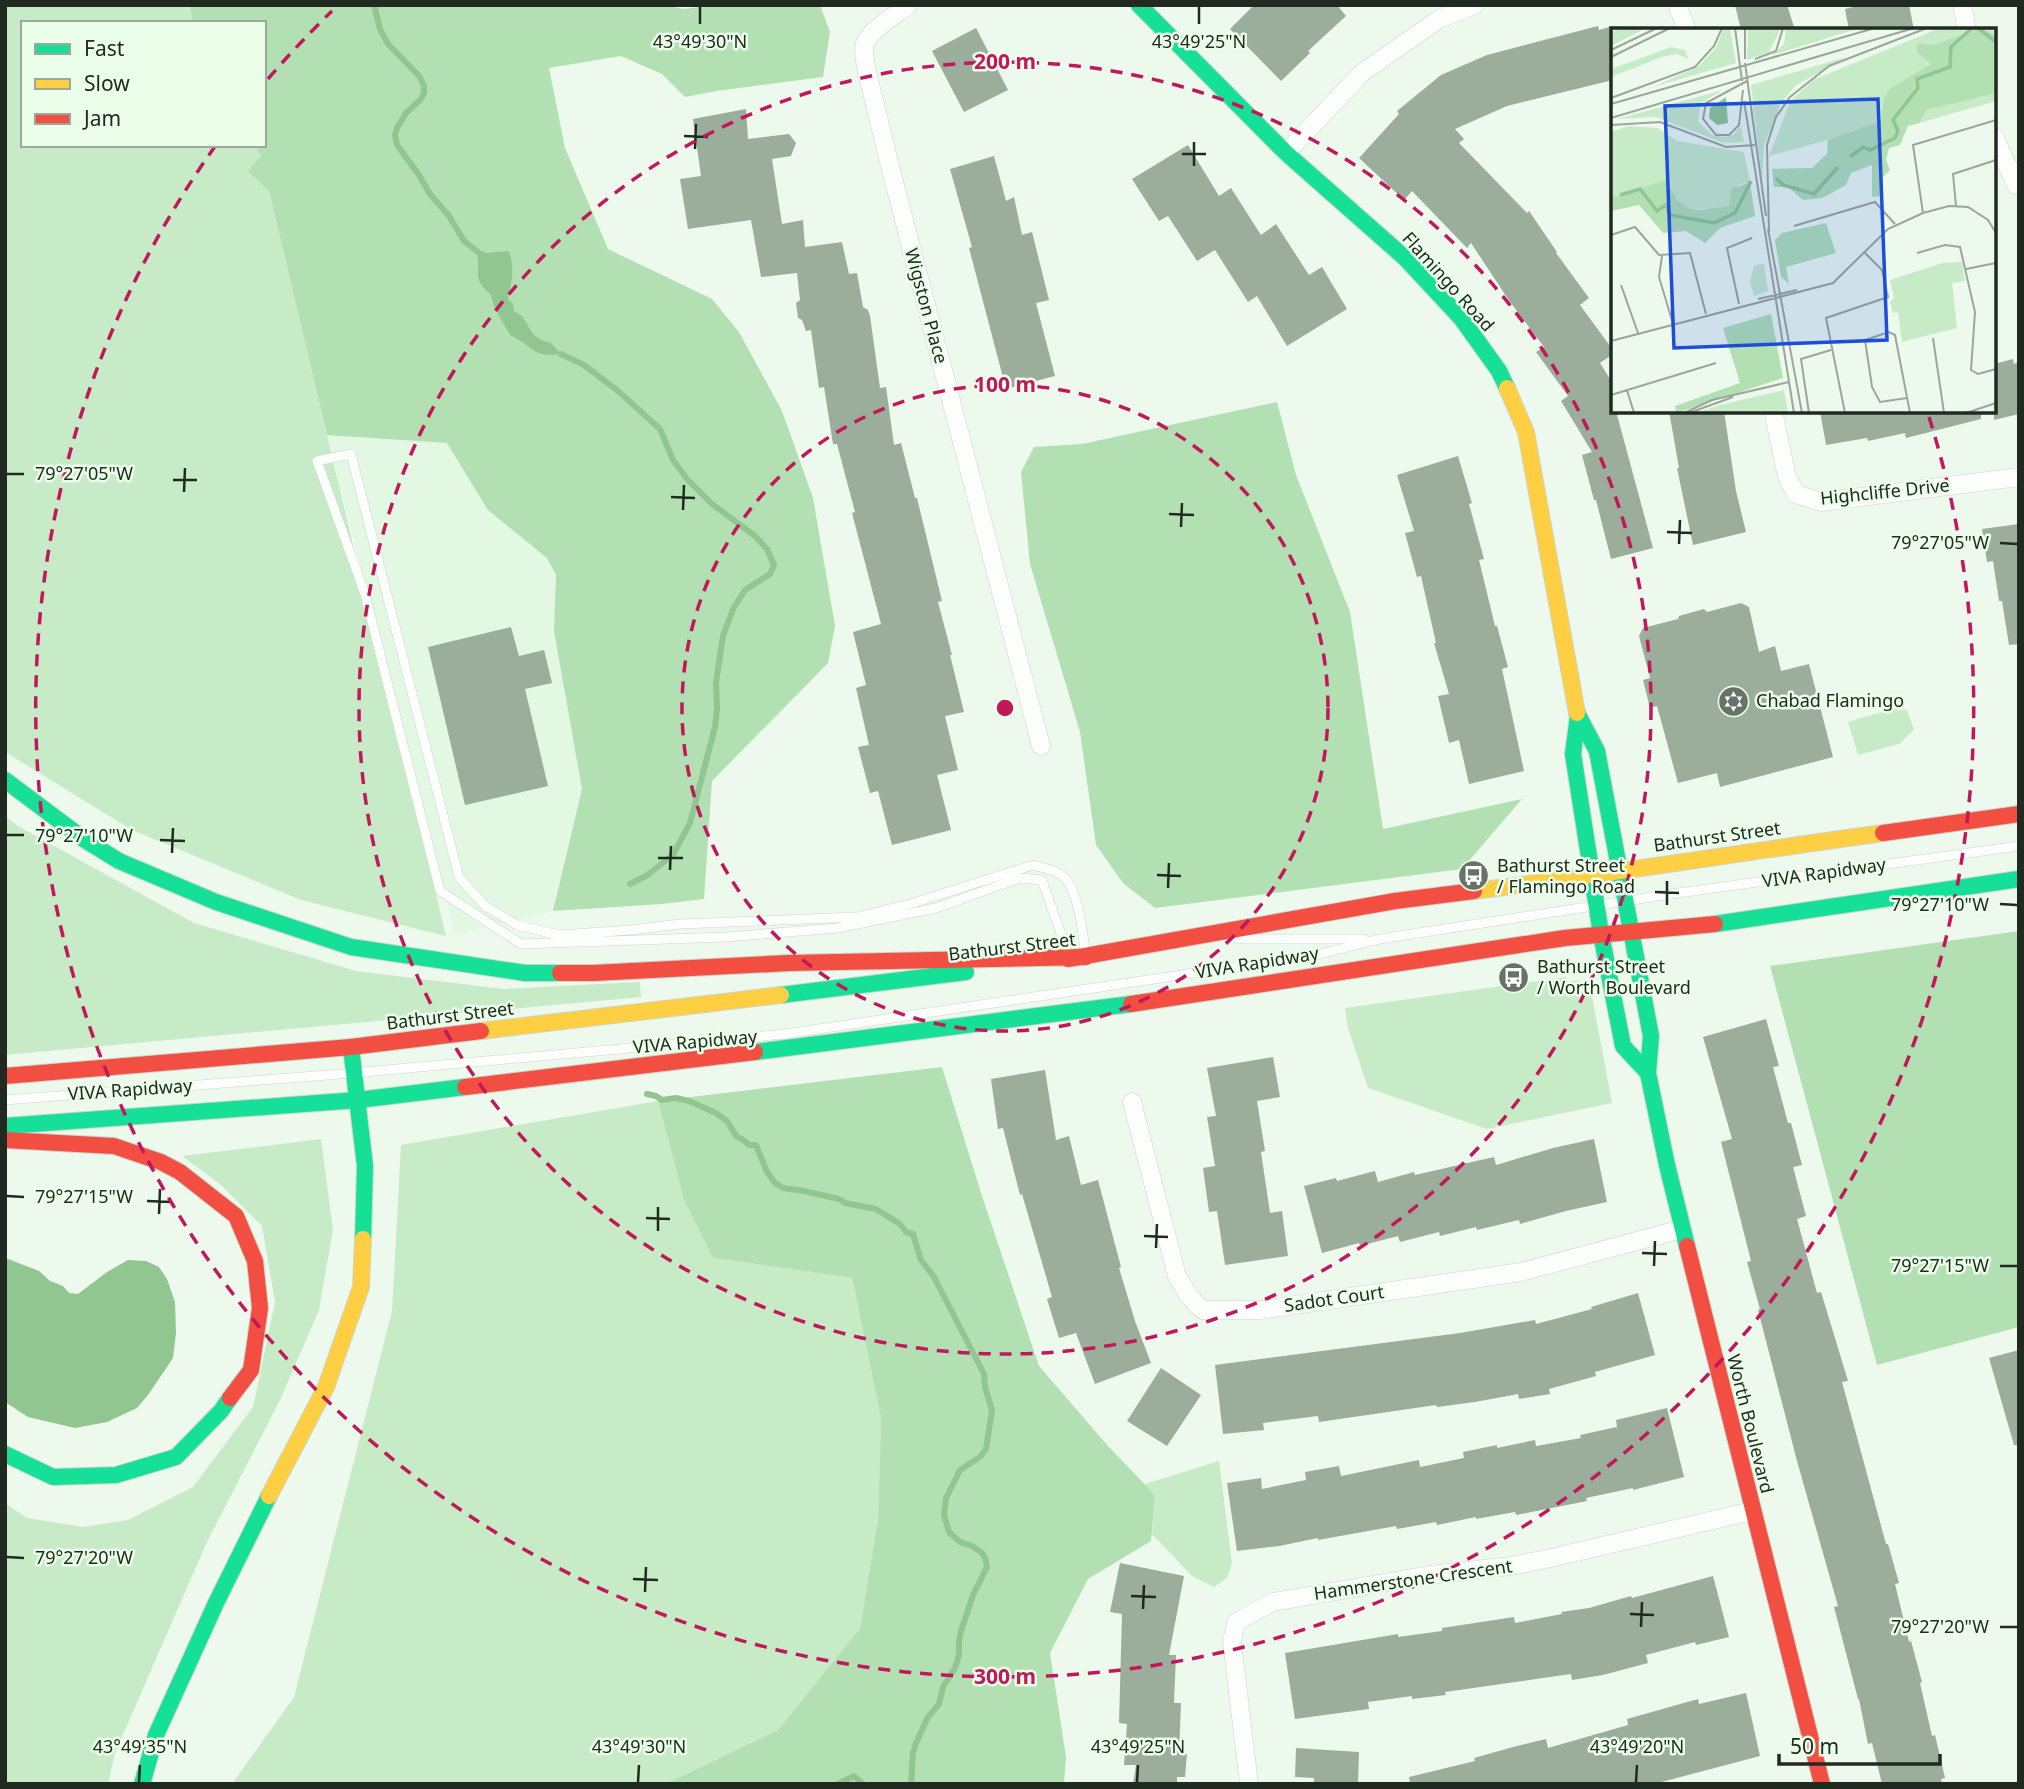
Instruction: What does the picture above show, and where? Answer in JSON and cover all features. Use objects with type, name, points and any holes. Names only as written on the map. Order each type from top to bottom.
[{"type":"main road","name":"Flamingo Road","points":[[1139,5],[1286,153],[1405,258],[1461,318],[1499,371],[1526,432],[1578,716],[1573,754],[1596,905]]},
{"type":"main road","name":"Flamingo Road","points":[[1578,716],[1597,751],[1625,902]]},
{"type":"main road","points":[[5,780],[119,862],[216,902],[351,947],[525,973],[593,973],[789,963],[1077,958]]},
{"type":"main road","name":"Bathurst Street","points":[[5,1076],[351,1047],[1077,958],[1395,901],[1591,877],[1679,861],[2019,814]]},
{"type":"main road","points":[[5,1126],[358,1100],[865,1039],[1173,999],[1565,938],[1731,922],[2019,879]]},
{"type":"main road","name":"Worth Boulevard","points":[[1625,902],[1651,1036],[1647,1073],[1682,1229],[1822,1784]]},
{"type":"main road","name":"Worth Boulevard","points":[[1596,905],[1623,1046],[1647,1073]]},
{"type":"main road","points":[[142,1784],[156,1735],[211,1615],[276,1481],[326,1387],[361,1287],[365,1167],[351,1047]]},
{"type":"main road","points":[[5,1140],[114,1146],[161,1162],[180,1172],[236,1216],[255,1261],[260,1308],[251,1370],[221,1411],[176,1457],[116,1475],[53,1477],[5,1454]]},
{"type":"street","name":"Wigston Place","points":[[908,5],[883,24],[865,43],[864,56],[891,170],[1041,746]]},
{"type":"street","points":[[1286,153],[1362,73],[1439,19],[1475,5]]},
{"type":"street","points":[[1677,5],[1686,28]]},
{"type":"street","points":[[1962,5],[1968,28]]},
{"type":"street","points":[[1996,141],[2004,162],[2019,186]]},
{"type":"street","name":"Highcliffe Drive","points":[[1773,413],[1787,477],[1796,494],[1821,502],[2019,477]]},
{"type":"street","name":"Sadot Court","points":[[1132,1102],[1177,1276],[1189,1296],[1202,1310],[1260,1310],[1521,1272],[1682,1229]]},
{"type":"street","name":"Hammerstone Crescent","points":[[1249,1784],[1232,1642],[1237,1622],[1250,1614],[1273,1602],[1430,1574],[1538,1561],[1752,1511]]},
{"type":"lane","points":[[351,454],[459,877],[485,906],[517,925],[559,935],[680,924],[858,917],[1033,865],[1053,870],[1068,881],[1080,915],[1077,958],[1042,880],[1020,878],[936,908],[850,926],[726,937],[521,944],[440,891],[366,594],[317,461],[351,454]]},
{"type":"lane","name":"VIVA Rapidway","points":[[5,1100],[354,1073],[785,1034],[1316,955],[1380,939],[1596,905],[2019,846]]},
{"type":"lane","name":"VIVA Rapidway","points":[[1185,940],[1380,939]]},
{"type":"shaded area","points":[[5,5],[225,5],[229,21],[21,21],[21,147],[258,147],[446,936],[301,900],[132,830],[5,752]]},
{"type":"shaded area","points":[[190,5],[666,5],[683,9],[716,5],[820,5],[830,32],[823,77],[685,97],[662,74],[621,56],[549,68],[565,148],[608,249],[712,299],[739,332],[782,411],[813,498],[835,626],[828,663],[712,781],[704,899],[553,911],[582,789],[554,631],[556,575],[547,558],[488,510],[447,443],[327,435],[269,191],[248,171],[261,156],[256,147],[266,147],[266,21],[193,21]]},
{"type":"shaded area","points":[[481,251],[509,251],[512,281],[508,299],[513,304],[514,311],[522,316],[533,334],[551,343],[561,354],[543,354],[511,336],[491,295],[479,280],[477,254]]},
{"type":"shaded area","points":[[1277,402],[1296,475],[1350,612],[1383,829],[1522,799],[1462,869],[1155,908],[1123,883],[1096,845],[1080,732],[1030,564],[1021,472],[1034,447],[1082,444]]},
{"type":"shaded area","points":[[327,435],[447,443],[488,510],[547,558],[556,575],[554,631],[582,789],[553,911],[455,935]]},
{"type":"shaded area","points":[[1892,709],[1907,710],[1914,730],[1899,744],[1858,755],[1848,722]]},
{"type":"shaded area","points":[[5,816],[18,826],[194,923],[356,971],[504,989],[640,982],[641,997],[5,1055]]},
{"type":"shaded area","points":[[2019,931],[2019,1327],[1877,1365],[1770,966]]},
{"type":"shaded area","points":[[1566,977],[1566,982],[1579,980],[1581,992],[1591,991],[1612,1103],[1487,1129],[1368,1088],[1348,1028],[1345,1008]]},
{"type":"shaded area","points":[[942,1067],[1039,1366],[1108,1446],[1155,1495],[1151,1541],[1088,1579],[1050,1653],[1066,1757],[1064,1784],[665,1784],[778,1730],[860,1628],[878,1519],[881,1418],[852,1278],[713,1258],[684,1200],[658,1101]]},
{"type":"shaded area","points":[[658,1101],[684,1200],[713,1258],[852,1278],[881,1418],[878,1519],[860,1628],[778,1730],[665,1784],[232,1784],[294,1697],[392,1311],[401,1145]]},
{"type":"shaded area","points":[[321,1139],[333,1229],[319,1310],[280,1400],[207,1542],[115,1753],[108,1784],[5,1784],[5,1503],[27,1518],[83,1527],[128,1520],[193,1487],[253,1407],[275,1302],[262,1226],[220,1184],[182,1156]]},
{"type":"shaded area","points":[[5,1259],[39,1271],[69,1293],[78,1294],[128,1260],[146,1261],[159,1267],[167,1279],[175,1302],[176,1333],[173,1358],[137,1408],[107,1422],[75,1428],[28,1417],[5,1402]]},
{"type":"shaded area","points":[[1219,1461],[1232,1563],[1227,1578],[1214,1587],[1192,1576],[1152,1534],[1155,1495],[1145,1484]]},
{"type":"building","points":[[1254,5],[1337,5],[1346,16],[1308,51],[1310,53],[1281,81],[1230,29]]},
{"type":"building","points":[[1735,5],[1787,5],[1794,28],[1741,28]]},
{"type":"building","points":[[1862,5],[1909,5],[1914,28],[1849,28],[1845,9]]},
{"type":"building","points":[[1598,26],[1599,30],[1613,26],[1611,80],[1507,106],[1455,129],[1464,139],[1459,143],[1527,213],[1529,211],[1589,298],[1580,305],[1611,347],[1611,355],[1600,363],[1611,381],[1611,413],[1617,413],[1653,548],[1611,559],[1582,455],[1592,452],[1561,401],[1568,396],[1536,352],[1544,347],[1471,243],[1467,248],[1412,191],[1404,200],[1359,158],[1399,114],[1397,111],[1441,75],[1487,55]]},
{"type":"building","points":[[976,28],[1008,90],[964,112],[932,51]]},
{"type":"building","points":[[746,109],[748,139],[789,134],[796,143],[791,156],[772,159],[782,224],[803,220],[805,247],[842,242],[849,274],[857,273],[863,307],[868,310],[870,316],[880,388],[886,387],[894,445],[901,443],[942,601],[938,602],[964,712],[945,716],[958,770],[937,775],[951,830],[892,845],[878,791],[870,793],[858,747],[869,745],[856,688],[866,685],[853,632],[881,624],[837,444],[833,444],[824,387],[819,388],[811,330],[806,331],[802,320],[798,318],[796,303],[800,300],[797,273],[761,277],[751,220],[688,229],[680,179],[701,176],[693,119]]},
{"type":"building","points":[[1188,145],[1219,196],[1231,188],[1261,235],[1276,224],[1309,275],[1322,267],[1347,309],[1287,346],[1257,296],[1248,302],[1215,250],[1197,261],[1168,216],[1159,221],[1132,179]]},
{"type":"building","points":[[994,156],[1006,201],[1014,197],[1022,235],[1032,232],[1049,300],[1036,303],[1055,376],[1006,389],[950,169]]},
{"type":"building","points":[[2013,359],[2014,364],[2019,362],[2019,414],[1994,420],[1996,413],[1996,363]]},
{"type":"building","points":[[1669,413],[1724,413],[1736,491],[1746,532],[1693,545]]},
{"type":"building","points":[[1820,413],[1981,413],[1981,419],[1906,438],[1905,433],[1868,441],[1867,438],[1826,445]]},
{"type":"building","points":[[1458,456],[1484,559],[1479,560],[1508,667],[1502,669],[1524,771],[1469,784],[1459,740],[1449,743],[1438,696],[1449,694],[1434,643],[1421,576],[1417,577],[1405,533],[1414,531],[1397,475]]},
{"type":"building","points":[[2019,524],[2019,644],[2009,645],[1993,561],[1987,562],[1982,529]]},
{"type":"building","name":"Chabad Flamingo","points":[[1741,603],[1749,607],[1759,652],[1775,646],[1781,671],[1809,664],[1833,757],[1720,787],[1717,773],[1678,783],[1657,706],[1650,708],[1643,680],[1650,678],[1639,636],[1643,628],[1678,619],[1679,616]]},
{"type":"building","points":[[511,627],[519,656],[544,650],[552,683],[525,689],[548,786],[465,805],[428,647]]},
{"type":"building","points":[[1766,1019],[1779,1066],[1773,1067],[1802,1165],[1793,1167],[1806,1216],[1797,1219],[1817,1293],[1821,1292],[1848,1381],[1842,1382],[1899,1583],[1895,1584],[1922,1682],[1920,1683],[1932,1736],[1935,1735],[1945,1778],[1941,1779],[1942,1784],[1882,1784],[1872,1743],[1868,1744],[1859,1699],[1834,1607],[1838,1606],[1758,1310],[1760,1309],[1747,1262],[1751,1261],[1721,1142],[1732,1139],[1703,1037]]},
{"type":"building","points":[[1273,1057],[1280,1097],[1257,1101],[1265,1151],[1261,1152],[1270,1213],[1282,1211],[1288,1256],[1225,1265],[1217,1211],[1209,1212],[1203,1168],[1215,1166],[1207,1117],[1216,1116],[1207,1068]]},
{"type":"building","points":[[1045,1070],[1056,1140],[1069,1136],[1081,1185],[1098,1180],[1121,1267],[1119,1268],[1151,1363],[1095,1384],[1076,1333],[1059,1338],[1047,1299],[1052,1297],[1022,1194],[1020,1195],[1003,1128],[998,1129],[991,1079]]},
{"type":"building","points":[[1594,1139],[1607,1202],[1520,1224],[1519,1220],[1440,1236],[1439,1232],[1400,1242],[1398,1236],[1322,1253],[1304,1186],[1375,1171],[1378,1182],[1414,1172],[1415,1175],[1494,1157],[1496,1165]]},
{"type":"building","points":[[1638,1293],[1655,1355],[1595,1372],[1596,1376],[1549,1389],[1550,1394],[1519,1399],[1518,1394],[1319,1422],[1318,1416],[1263,1423],[1264,1430],[1223,1434],[1215,1365],[1460,1333],[1535,1320],[1536,1324]]},
{"type":"building","points":[[2019,1350],[2019,1445],[2014,1445],[1989,1358]]},
{"type":"building","points":[[1161,1368],[1201,1395],[1167,1446],[1127,1421]]},
{"type":"building","points":[[1667,1408],[1684,1477],[1516,1515],[1515,1512],[1397,1529],[1396,1526],[1237,1551],[1227,1483],[1261,1478],[1262,1489],[1306,1480],[1305,1472],[1339,1466],[1341,1476],[1419,1460],[1420,1467],[1464,1458],[1463,1452],[1497,1445],[1497,1448],[1535,1440],[1536,1446],[1581,1438],[1580,1435],[1617,1427],[1616,1420]]},
{"type":"building","points":[[1120,1563],[1184,1576],[1169,1655],[1176,1655],[1174,1703],[1181,1703],[1179,1754],[1187,1754],[1185,1777],[1177,1777],[1177,1784],[1133,1784],[1136,1765],[1124,1765],[1127,1724],[1119,1723],[1122,1614],[1110,1612]]},
{"type":"building","points":[[1713,1576],[1729,1637],[1696,1645],[1695,1642],[1646,1655],[1648,1663],[1603,1675],[1572,1680],[1571,1674],[1445,1692],[1446,1695],[1368,1702],[1369,1709],[1295,1719],[1285,1653],[1398,1634],[1398,1637],[1442,1631],[1442,1628],[1514,1617],[1515,1623],[1589,1608],[1631,1596],[1632,1598]]},
{"type":"building","points":[[1746,1693],[1760,1756],[1654,1784],[1410,1784],[1409,1777],[1475,1761],[1474,1758],[1513,1747],[1546,1739],[1548,1748],[1628,1725],[1627,1719],[1698,1699],[1699,1704]]},
{"type":"building","points":[[1296,1748],[1359,1752],[1358,1784],[1314,1784],[1314,1778],[1295,1777]]},
{"type":"waterway","points":[[374,5],[380,29],[388,44],[420,77],[424,86],[421,99],[406,113],[397,128],[397,145],[464,241],[478,252]]},
{"type":"waterway","points":[[561,354],[584,365],[660,429],[673,460],[687,479],[712,504],[755,536],[767,549],[774,565],[770,574],[745,590],[733,609],[723,636],[716,682],[715,727],[690,823],[673,855],[646,876],[630,884]]},
{"type":"waterway","points":[[647,1094],[662,1100],[676,1098],[689,1101],[716,1113],[727,1121],[737,1137],[749,1145],[756,1145],[767,1172],[775,1183],[783,1188],[876,1209],[900,1224],[906,1232],[913,1234],[921,1260],[934,1277],[984,1374],[992,1410],[986,1449],[980,1457],[960,1470],[946,1498],[944,1515],[949,1532],[960,1542],[981,1552],[987,1567],[973,1595],[961,1631],[955,1668],[943,1687],[939,1704],[928,1717],[916,1743],[911,1784]]},
{"type":"waterway","points":[[838,1784],[854,1776],[863,1784]]},
{"type":"traffic: fast","points":[[1139,5],[1286,153],[1405,258],[1461,318],[1499,371],[1507,388]]},
{"type":"traffic: fast","points":[[1577,713],[1597,751],[1651,1036],[1648,1073],[1687,1246]]},
{"type":"traffic: fast","points":[[1578,716],[1573,754],[1601,934],[1623,1046],[1648,1073]]},
{"type":"traffic: fast","points":[[5,780],[85,840],[119,861],[216,902],[351,947],[525,973],[560,973]]},
{"type":"traffic: fast","points":[[1715,924],[2019,879]]},
{"type":"traffic: fast","points":[[781,995],[966,972]]},
{"type":"traffic: fast","points":[[755,1052],[1131,1004]]},
{"type":"traffic: fast","points":[[351,1047],[365,1166],[363,1239]]},
{"type":"traffic: fast","points":[[5,1126],[358,1100],[465,1087]]},
{"type":"traffic: fast","points":[[5,1454],[53,1477],[116,1475],[176,1457],[221,1411],[230,1398]]},
{"type":"traffic: fast","points":[[142,1784],[156,1735],[216,1603],[269,1496]]},
{"type":"traffic: slow","points":[[1507,388],[1526,432],[1577,713]]},
{"type":"traffic: slow","points":[[1474,891],[1883,833]]},
{"type":"traffic: slow","points":[[481,1031],[781,995]]},
{"type":"traffic: slow","points":[[269,1496],[326,1387],[361,1287],[363,1239]]},
{"type":"traffic: jam","points":[[1883,833],[2019,814]]},
{"type":"traffic: jam","points":[[1068,959],[1395,901],[1474,891]]},
{"type":"traffic: jam","points":[[1131,1004],[1565,938],[1715,924]]},
{"type":"traffic: jam","points":[[560,973],[789,963],[1086,957]]},
{"type":"traffic: jam","points":[[5,1076],[351,1047],[481,1031]]},
{"type":"traffic: jam","points":[[465,1087],[755,1052]]},
{"type":"traffic: jam","points":[[5,1140],[114,1146],[161,1162],[180,1172],[236,1216],[255,1261],[260,1308],[251,1370],[230,1398]]},
{"type":"traffic: jam","points":[[1687,1246],[1822,1784]]},
{"type":"place","name":"Chabad Flamingo","points":[[1733,701]]},
{"type":"place","name":"Bathurst Street / Flamingo Road","points":[[1474,876]]},
{"type":"place","name":"Bathurst Street / Worth Boulevard","points":[[1514,977]]}]
